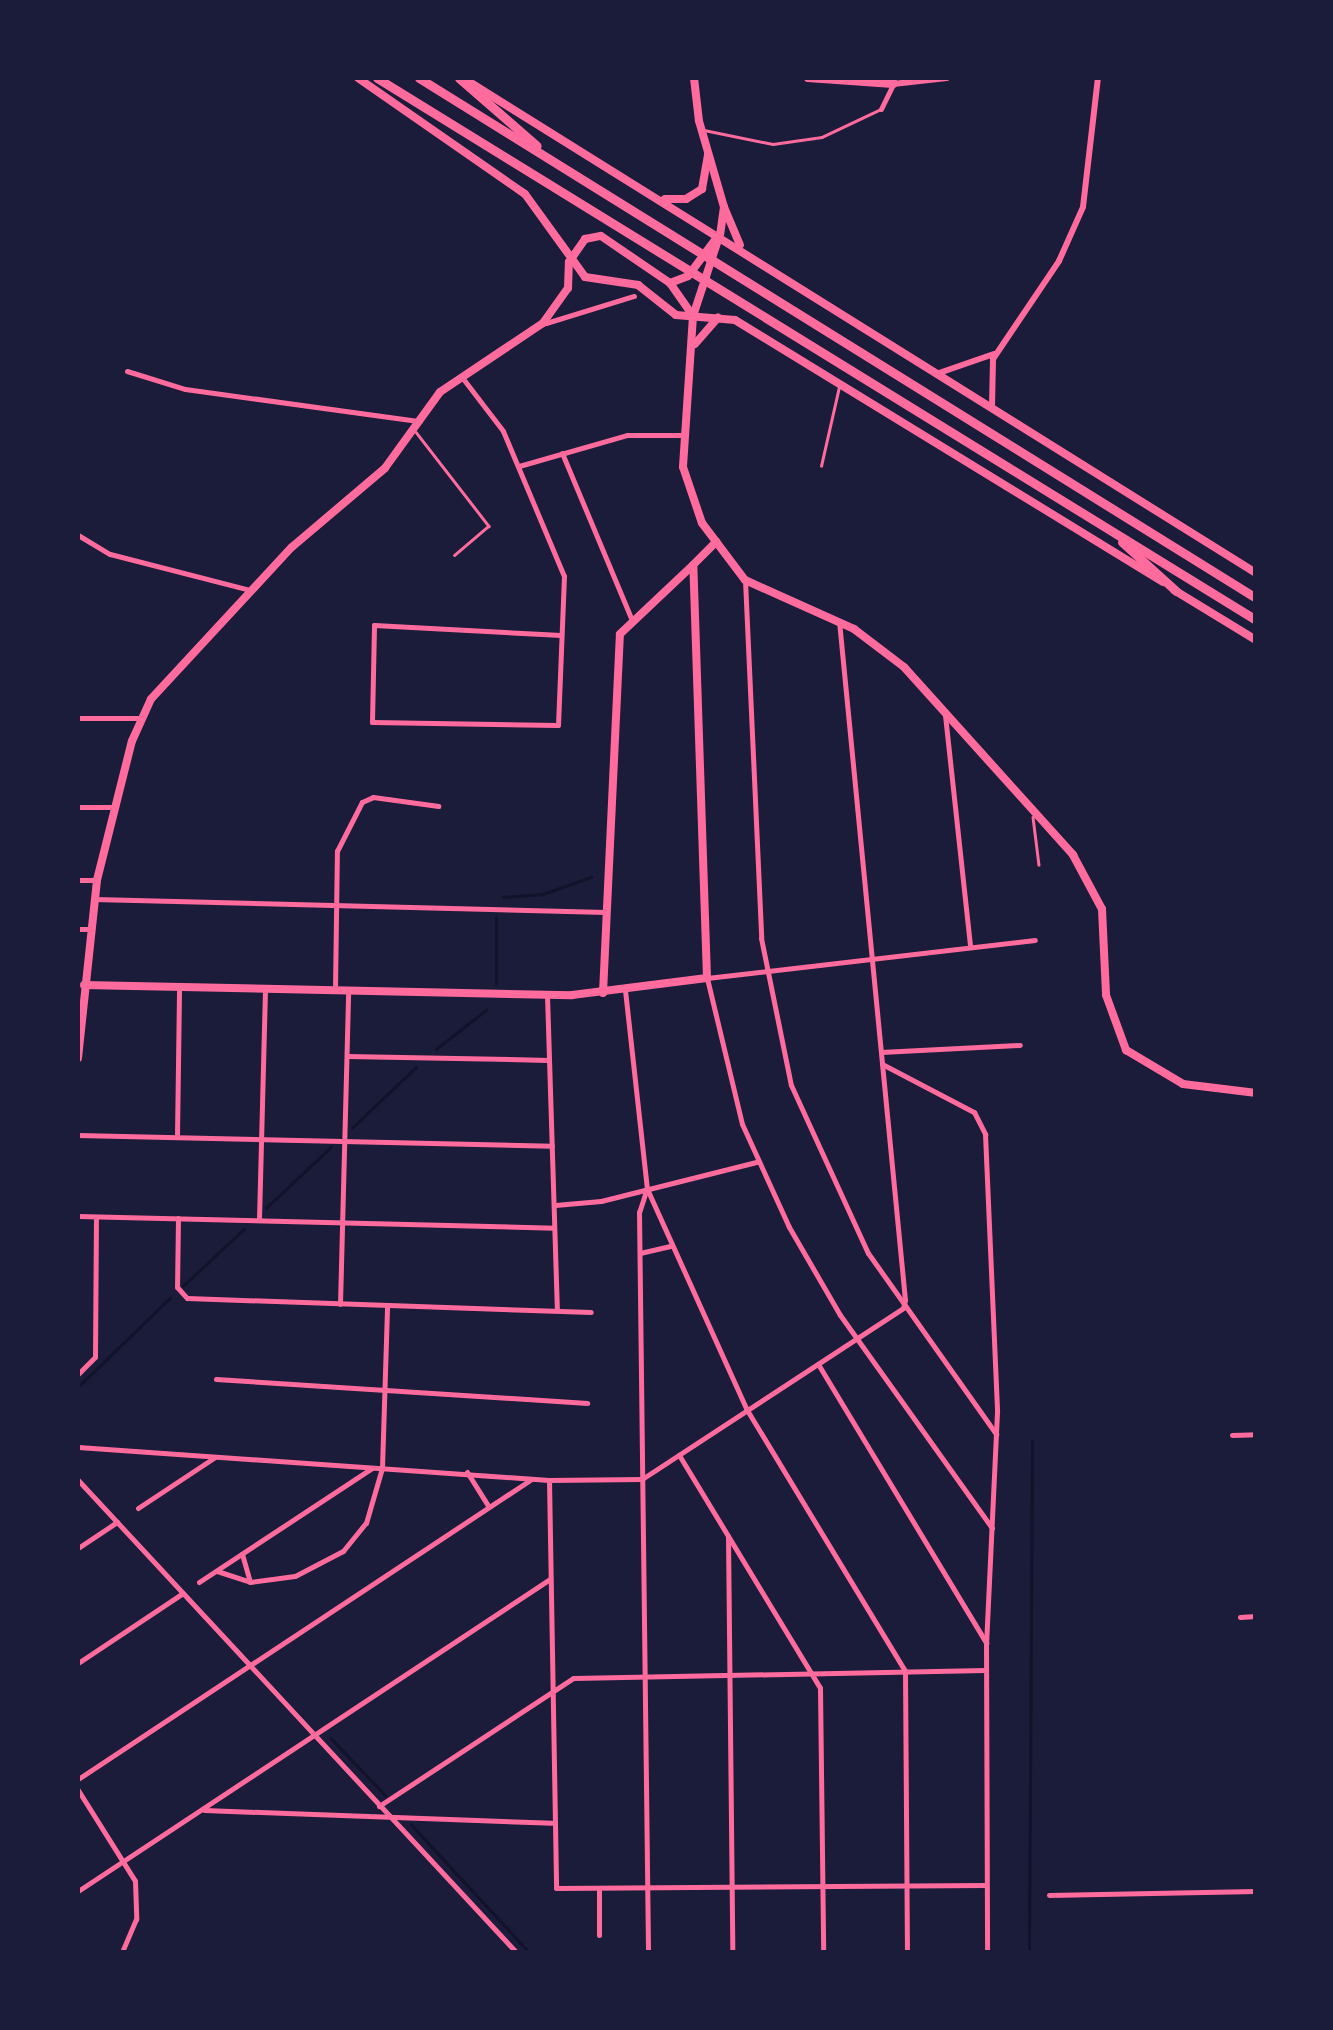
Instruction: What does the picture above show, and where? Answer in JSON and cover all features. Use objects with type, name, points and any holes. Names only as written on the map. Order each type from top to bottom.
[{"type":"highway","points":[[376,78],[1256,620]]},
{"type":"highway","points":[[419,78],[1256,598]]},
{"type":"highway","points":[[460,78],[558,164]]},
{"type":"highway","points":[[1106,527],[1176,591]]},
{"type":"main road","points":[[358,78],[525,194],[546,217],[569,262],[585,277],[632,283],[669,312],[723,316],[1256,640]]},
{"type":"main road","points":[[460,78],[743,248],[1256,574]]},
{"type":"main road","points":[[694,78],[708,155],[724,207],[743,248]]},
{"type":"main road","points":[[808,78],[893,81]]},
{"type":"main road","points":[[664,199],[686,198],[702,189],[708,155]]},
{"type":"main road","points":[[724,207],[720,234],[693,316],[695,344],[684,435],[686,490],[716,542],[746,580],[839,622],[880,646],[945,712],[1072,855],[1098,899],[1106,941],[1106,995],[1120,1042],[1183,1084],[1256,1094]]},
{"type":"main road","points":[[670,282],[688,276],[720,234]]},
{"type":"main road","points":[[78,1053],[88,929],[97,880],[141,718],[157,691],[250,590],[378,476],[460,375],[543,323],[568,288],[569,262],[585,239],[601,236],[670,282],[693,316]]},
{"type":"main road","points":[[695,344],[723,316]]},
{"type":"main road","points":[[603,993],[618,643],[632,620],[716,542]]},
{"type":"main road","points":[[84,985],[547,995],[603,993],[708,978],[693,565]]},
{"type":"street","points":[[882,109],[893,81],[947,78]]},
{"type":"street","points":[[992,407],[990,379],[999,351],[1076,226],[1098,118],[1098,78]]},
{"type":"street","points":[[543,323],[634,296]]},
{"type":"street","points":[[939,374],[966,369],[999,351]]},
{"type":"street","points":[[127,371],[185,388],[420,420]]},
{"type":"street","points":[[460,375],[494,417],[564,576],[562,635],[558,725],[372,722],[374,625],[562,635]]},
{"type":"street","points":[[518,466],[627,435],[684,435]]},
{"type":"street","points":[[562,453],[632,620]]},
{"type":"street","points":[[78,535],[110,554],[250,590]]},
{"type":"street","points":[[746,580],[764,969],[803,1120],[853,1225],[903,1308],[996,1434]]},
{"type":"street","points":[[839,622],[903,1308]]},
{"type":"street","points":[[945,712],[970,945]]},
{"type":"street","points":[[78,718],[141,718]]},
{"type":"street","points":[[334,989],[337,851],[362,802],[373,797],[438,806]]},
{"type":"street","points":[[78,808],[115,807]]},
{"type":"street","points":[[78,880],[97,880]]},
{"type":"street","points":[[94,899],[606,912]]},
{"type":"street","points":[[78,929],[88,929]]},
{"type":"street","points":[[992,1528],[856,1338],[756,1162],[732,1092],[708,978],[872,954],[1035,940]]},
{"type":"street","points":[[177,1136],[179,986]]},
{"type":"street","points":[[259,1219],[265,988]]},
{"type":"street","points":[[340,1304],[348,990]]},
{"type":"street","points":[[625,990],[647,1188],[670,1246],[747,1410],[904,1671],[906,1952]]},
{"type":"street","points":[[547,995],[557,1310]]},
{"type":"street","points":[[881,1052],[1020,1045]]},
{"type":"street","points":[[346,1056],[549,1060]]},
{"type":"street","points":[[882,1064],[974,1112],[982,1124],[996,1434],[984,1670],[987,1952]]},
{"type":"street","points":[[78,1135],[261,1136],[552,1146]]},
{"type":"street","points":[[554,1206],[756,1162]]},
{"type":"street","points":[[647,1188],[639,1204],[648,1952]]},
{"type":"street","points":[[78,1216],[554,1228]]},
{"type":"street","points":[[78,1374],[95,1357],[96,1216]]},
{"type":"street","points":[[178,1218],[177,1287],[183,1297],[590,1312]]},
{"type":"street","points":[[640,1252],[670,1246]]},
{"type":"street","points":[[217,1571],[250,1582],[295,1576],[342,1551],[372,1513],[382,1468],[387,1306]]},
{"type":"street","points":[[78,1447],[549,1480],[642,1479],[903,1308]]},
{"type":"street","points":[[818,1364],[986,1643]]},
{"type":"street","points":[[216,1379],[587,1404]]},
{"type":"street","points":[[1232,1434],[1256,1434]]},
{"type":"street","points":[[679,1455],[811,1670],[820,1694],[822,1952]]},
{"type":"street","points":[[138,1508],[216,1456]]},
{"type":"street","points":[[200,1582],[373,1468]]},
{"type":"street","points":[[467,1472],[488,1506]]},
{"type":"street","points":[[78,1778],[532,1478]]},
{"type":"street","points":[[78,1480],[516,1952]]},
{"type":"street","points":[[549,1480],[556,1888],[986,1885]]},
{"type":"street","points":[[78,1548],[116,1522]]},
{"type":"street","points":[[728,1536],[732,1952]]},
{"type":"street","points":[[242,1554],[250,1582]]},
{"type":"street","points":[[78,1891],[550,1580]]},
{"type":"street","points":[[78,1663],[182,1594]]},
{"type":"street","points":[[1240,1617],[1256,1616]]},
{"type":"street","points":[[380,1806],[573,1678],[644,1672],[984,1670]]},
{"type":"street","points":[[78,1790],[124,1860],[138,1897],[122,1952]]},
{"type":"street","points":[[201,1810],[552,1824]]},
{"type":"street","points":[[598,1890],[598,1935]]},
{"type":"street","points":[[1049,1894],[1256,1891]]},
{"type":"lane","points":[[702,130],[773,144],[822,136],[882,109]]},
{"type":"lane","points":[[821,466],[839,385]]},
{"type":"lane","points":[[415,431],[488,526],[455,556]]},
{"type":"lane","points":[[1031,810],[1039,865]]},
{"type":"waterway","points":[[503,897],[543,894],[591,877]]},
{"type":"waterway","points":[[496,918],[496,984]]},
{"type":"waterway","points":[[436,1049],[486,1010]]},
{"type":"waterway","points":[[352,1128],[416,1067]]},
{"type":"waterway","points":[[266,1208],[331,1147]]},
{"type":"waterway","points":[[183,1286],[244,1229]]},
{"type":"waterway","points":[[78,1387],[170,1298]]},
{"type":"waterway","points":[[1029,1952],[1032,1441]]},
{"type":"waterway","points":[[331,1738],[385,1795]]},
{"type":"waterway","points":[[411,1824],[529,1952]]}]
